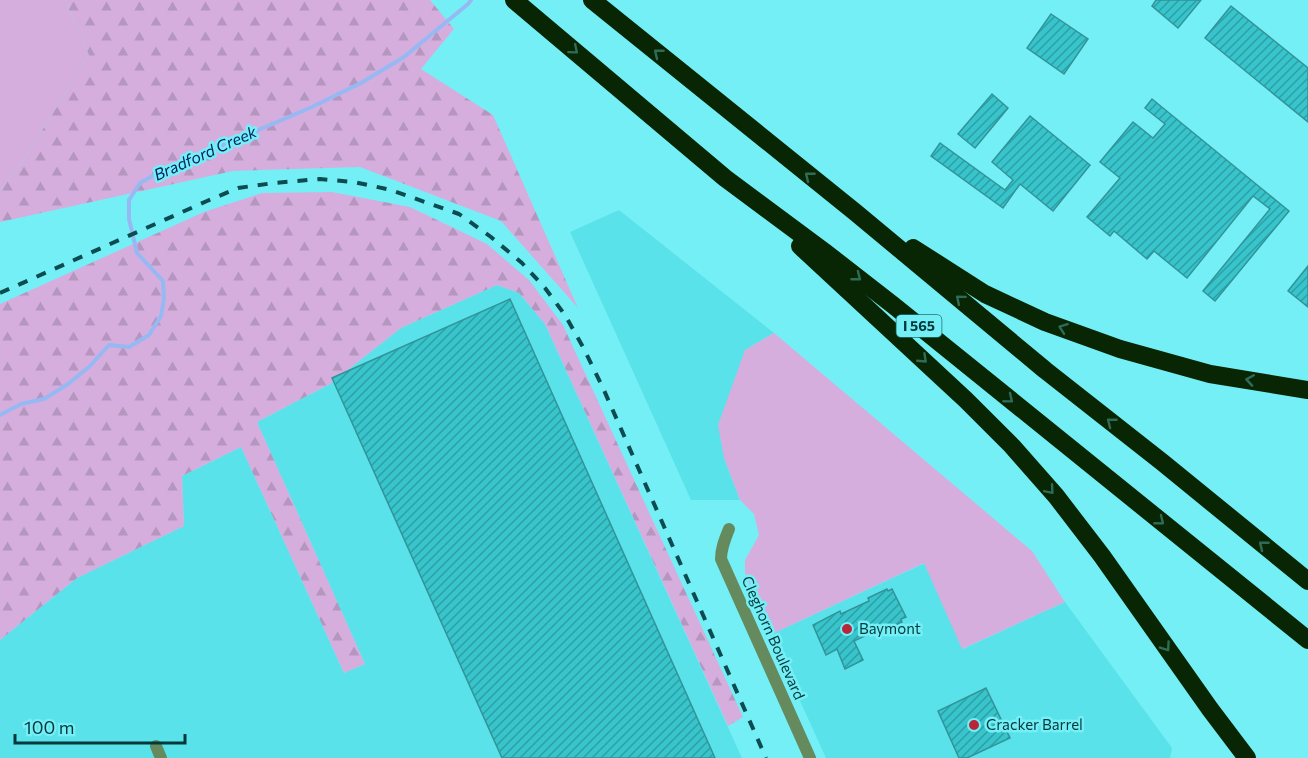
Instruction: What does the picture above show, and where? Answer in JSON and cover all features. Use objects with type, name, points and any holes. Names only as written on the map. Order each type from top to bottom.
[{"type":"highway","name":"I 565","points":[[514,0],[725,178],[884,298],[1308,640]]},
{"type":"highway","points":[[592,0],[1308,582]]},
{"type":"highway","points":[[725,178],[923,359],[1012,446],[1056,496],[1096,548],[1247,758]]},
{"type":"highway","points":[[855,212],[985,294],[1045,322],[1120,349],[1210,374],[1308,390]]},
{"type":"highway","points":[[1210,709],[1238,758]]},
{"type":"street","name":"Cleghorn Boulevard","points":[[729,529],[721,551],[721,559],[810,758]]},
{"type":"shaded area","points":[[619,210],[774,333],[745,350],[724,458],[740,500],[691,500],[570,232]]},
{"type":"shaded area","points":[[497,285],[519,293],[545,324],[742,758],[0,758],[0,640],[77,578],[184,526],[182,476],[241,447],[344,673],[365,664],[257,422],[330,384],[401,328]]},
{"type":"shaded area","points":[[925,563],[963,649],[1065,602],[1172,748],[1170,758],[826,758],[770,635]]},
{"type":"green space","points":[[0,0],[65,0],[89,55],[23,161],[0,190]]},
{"type":"green space","points":[[65,0],[430,0],[454,29],[421,69],[493,115],[578,308],[501,221],[360,167],[233,171],[0,222],[0,190],[23,161],[89,55]]},
{"type":"green space","points":[[332,192],[410,207],[487,244],[529,280],[563,325],[743,717],[728,726],[545,324],[519,293],[497,285],[401,328],[330,384],[257,422],[365,664],[344,673],[241,447],[182,476],[184,526],[77,578],[0,640],[0,304],[204,212],[262,193]]},
{"type":"green space","points":[[774,333],[1032,551],[1065,602],[962,649],[924,563],[770,635],[745,573],[745,560],[759,535],[754,514],[740,500],[724,458],[718,425],[745,350]]},
{"type":"building","points":[[1156,0],[1201,0],[1178,28],[1152,6]]},
{"type":"building","points":[[1231,6],[1308,68],[1308,122],[1205,38]]},
{"type":"building","points":[[1051,14],[1088,39],[1064,74],[1027,48]]},
{"type":"building","points":[[992,94],[1008,108],[975,148],[958,134]]},
{"type":"building","points":[[1152,99],[1289,211],[1215,301],[1203,291],[1270,209],[1253,196],[1187,278],[1154,251],[1147,259],[1114,231],[1110,236],[1087,217],[1120,178],[1100,162],[1133,122],[1153,138],[1165,124],[1145,108]]},
{"type":"building","points":[[1030,116],[1090,165],[1053,211],[1020,184],[1003,208],[931,156],[940,143],[1005,190],[1013,180],[992,162]]},
{"type":"building","points":[[1308,266],[1308,307],[1288,291]]},
{"type":"building","points":[[510,299],[715,758],[502,758],[332,378]]},
{"type":"building","name":"Baymont","points":[[887,589],[888,591],[892,589],[906,617],[901,619],[902,622],[883,631],[881,628],[854,641],[863,660],[845,669],[837,649],[826,655],[813,625],[840,611],[841,614],[869,601],[868,598]]},
{"type":"building","name":"Cracker Barrel","points":[[986,688],[1010,738],[967,758],[959,758],[938,711]]},
{"type":"waterway","name":"Bradford Creek","points":[[0,415],[21,404],[44,399],[68,384],[90,366],[109,345],[129,347],[149,335],[161,316],[164,299],[163,281],[137,253],[129,219],[129,200],[140,183],[361,83],[404,57],[471,0]]},
{"type":"railway","points":[[0,293],[238,188],[320,179],[354,182],[391,190],[459,214],[522,263],[565,315],[603,388],[766,758]]},
{"type":"place","name":"Baymont","points":[[847,629]]},
{"type":"place","name":"Cracker Barrel","points":[[974,725]]}]
